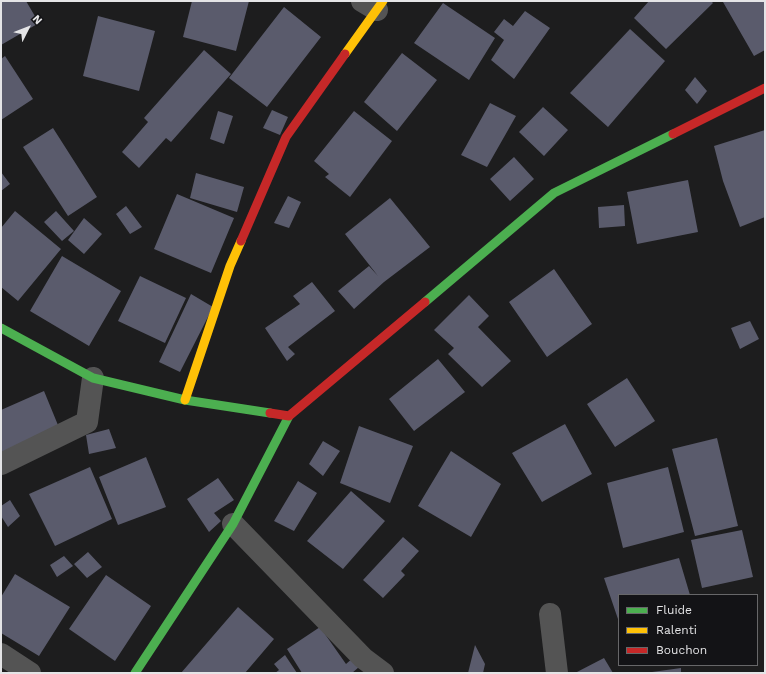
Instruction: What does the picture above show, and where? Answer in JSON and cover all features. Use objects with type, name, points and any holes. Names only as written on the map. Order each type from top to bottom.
[{"type":"street","points":[[185,400],[230,266],[286,137],[374,4]]},
{"type":"street","points":[[135,673],[233,524],[289,416],[554,193],[765,88]]},
{"type":"street","points":[[1,328],[93,378],[185,400],[289,416]]},
{"type":"street","points":[[1,464],[87,422],[93,378]]},
{"type":"street","points":[[233,524],[363,658],[383,673]]},
{"type":"street","points":[[550,614],[557,673]]},
{"type":"street","points":[[1,654],[30,673]]},
{"type":"building","points":[[1,1],[26,1],[39,23],[1,45]]},
{"type":"building","points":[[192,1],[249,1],[236,51],[183,37]]},
{"type":"building","points":[[649,1],[711,1],[713,3],[666,49],[634,18]]},
{"type":"building","points":[[765,1],[765,50],[754,56],[723,2]]},
{"type":"building","points":[[443,3],[495,38],[469,80],[414,43]]},
{"type":"building","points":[[284,7],[321,37],[267,107],[229,78]]},
{"type":"building","points":[[525,11],[550,28],[514,79],[491,60],[504,40],[494,32],[504,19],[513,26]]},
{"type":"building","points":[[98,16],[155,31],[139,91],[83,76]]},
{"type":"building","points":[[630,29],[665,61],[608,127],[570,93]]},
{"type":"building","points":[[204,50],[231,74],[171,142],[166,138],[139,168],[122,152],[148,122],[144,118]]},
{"type":"building","points":[[402,53],[437,80],[397,131],[364,102]]},
{"type":"building","points":[[5,56],[33,99],[1,120],[1,59]]},
{"type":"building","points":[[695,77],[707,91],[697,104],[685,90]]},
{"type":"building","points":[[490,103],[516,116],[487,167],[461,155]]},
{"type":"building","points":[[543,107],[568,130],[544,156],[519,132]]},
{"type":"building","points":[[272,110],[288,117],[280,135],[263,128]]},
{"type":"building","points":[[218,111],[233,116],[224,144],[210,139]]},
{"type":"building","points":[[354,111],[392,141],[350,197],[325,177],[329,174],[314,161]]},
{"type":"building","points":[[53,128],[97,197],[68,216],[23,147]]},
{"type":"building","points":[[765,130],[765,217],[740,227],[723,181],[714,146]]},
{"type":"building","points":[[514,157],[534,179],[510,201],[490,179]]},
{"type":"building","points":[[1,172],[10,184],[1,191]]},
{"type":"building","points":[[196,173],[244,187],[237,212],[190,198]]},
{"type":"building","points":[[688,180],[698,232],[637,244],[627,192]]},
{"type":"building","points":[[177,194],[234,218],[211,273],[154,249]]},
{"type":"building","points":[[288,196],[301,202],[289,228],[274,223]]},
{"type":"building","points":[[390,198],[430,247],[384,282],[354,309],[338,291],[369,266],[378,276],[345,234]]},
{"type":"building","points":[[624,205],[625,226],[599,228],[598,207]]},
{"type":"building","points":[[126,206],[142,227],[130,234],[116,214]]},
{"type":"building","points":[[15,211],[61,249],[18,301],[1,287],[1,228]]},
{"type":"building","points":[[56,211],[74,231],[62,241],[44,222]]},
{"type":"building","points":[[84,218],[102,234],[84,254],[68,240]]},
{"type":"building","points":[[62,256],[121,291],[89,346],[30,311]]},
{"type":"building","points":[[554,269],[592,324],[547,357],[509,302]]},
{"type":"building","points":[[140,276],[186,298],[165,343],[118,321]]},
{"type":"building","points":[[312,282],[335,311],[288,347],[295,354],[287,361],[265,328],[300,304],[293,296]]},
{"type":"building","points":[[191,294],[213,307],[180,372],[159,362]]},
{"type":"building","points":[[469,295],[489,316],[478,327],[511,361],[482,387],[448,354],[454,348],[434,330]]},
{"type":"building","points":[[750,321],[759,339],[740,349],[731,328]]},
{"type":"building","points":[[438,359],[465,392],[414,431],[389,399]]},
{"type":"building","points":[[627,378],[655,421],[615,447],[587,404]]},
{"type":"building","points":[[44,391],[60,430],[1,456],[1,410]]},
{"type":"building","points":[[565,424],[592,474],[542,502],[512,453]]},
{"type":"building","points":[[359,426],[413,446],[390,503],[340,483]]},
{"type":"building","points":[[109,429],[116,448],[89,454],[86,435]]},
{"type":"building","points":[[717,438],[738,526],[695,536],[672,449]]},
{"type":"building","points":[[323,441],[340,451],[323,476],[309,464]]},
{"type":"building","points":[[451,451],[501,484],[471,537],[418,506]]},
{"type":"building","points":[[146,457],[166,507],[118,525],[99,477]]},
{"type":"building","points":[[90,467],[112,519],[55,546],[29,494]]},
{"type":"building","points":[[668,467],[684,532],[623,548],[607,483]]},
{"type":"building","points":[[218,478],[234,500],[214,513],[221,521],[209,532],[187,499]]},
{"type":"building","points":[[298,481],[317,493],[294,531],[274,521]]},
{"type":"building","points":[[351,491],[385,521],[343,569],[307,541]]},
{"type":"building","points":[[10,500],[20,516],[8,527],[1,516],[1,506]]},
{"type":"building","points":[[742,530],[753,577],[702,588],[691,540]]},
{"type":"building","points":[[403,537],[419,551],[401,571],[405,575],[383,598],[363,580]]},
{"type":"building","points":[[88,552],[102,567],[87,578],[74,564]]},
{"type":"building","points":[[64,556],[73,566],[57,577],[50,565]]},
{"type":"building","points":[[679,558],[690,594],[618,594],[618,619],[604,578]]},
{"type":"building","points":[[15,574],[70,607],[39,656],[1,633],[1,597]]},
{"type":"building","points":[[106,575],[151,606],[115,661],[69,629]]},
{"type":"building","points":[[238,607],[274,639],[245,673],[181,673]]},
{"type":"building","points":[[320,627],[346,664],[354,657],[359,667],[352,673],[302,673],[287,649]]},
{"type":"building","points":[[475,645],[485,664],[483,673],[468,673]]},
{"type":"building","points":[[285,655],[297,673],[275,673],[279,670],[274,664]]},
{"type":"building","points":[[604,658],[613,673],[575,673]]},
{"type":"building","points":[[681,668],[681,673],[652,673],[652,672]]},
{"type":"traffic: fast","points":[[425,302],[554,193],[673,134]]},
{"type":"traffic: fast","points":[[1,328],[93,378],[185,400],[270,413]]},
{"type":"traffic: fast","points":[[135,673],[233,524],[289,416]]},
{"type":"traffic: slow","points":[[345,54],[383,1]]},
{"type":"traffic: slow","points":[[185,400],[230,266],[241,241]]},
{"type":"traffic: jam","points":[[241,241],[286,137],[345,54]]},
{"type":"traffic: jam","points":[[673,134],[765,88]]},
{"type":"traffic: jam","points":[[270,413],[289,416],[425,302]]}]
